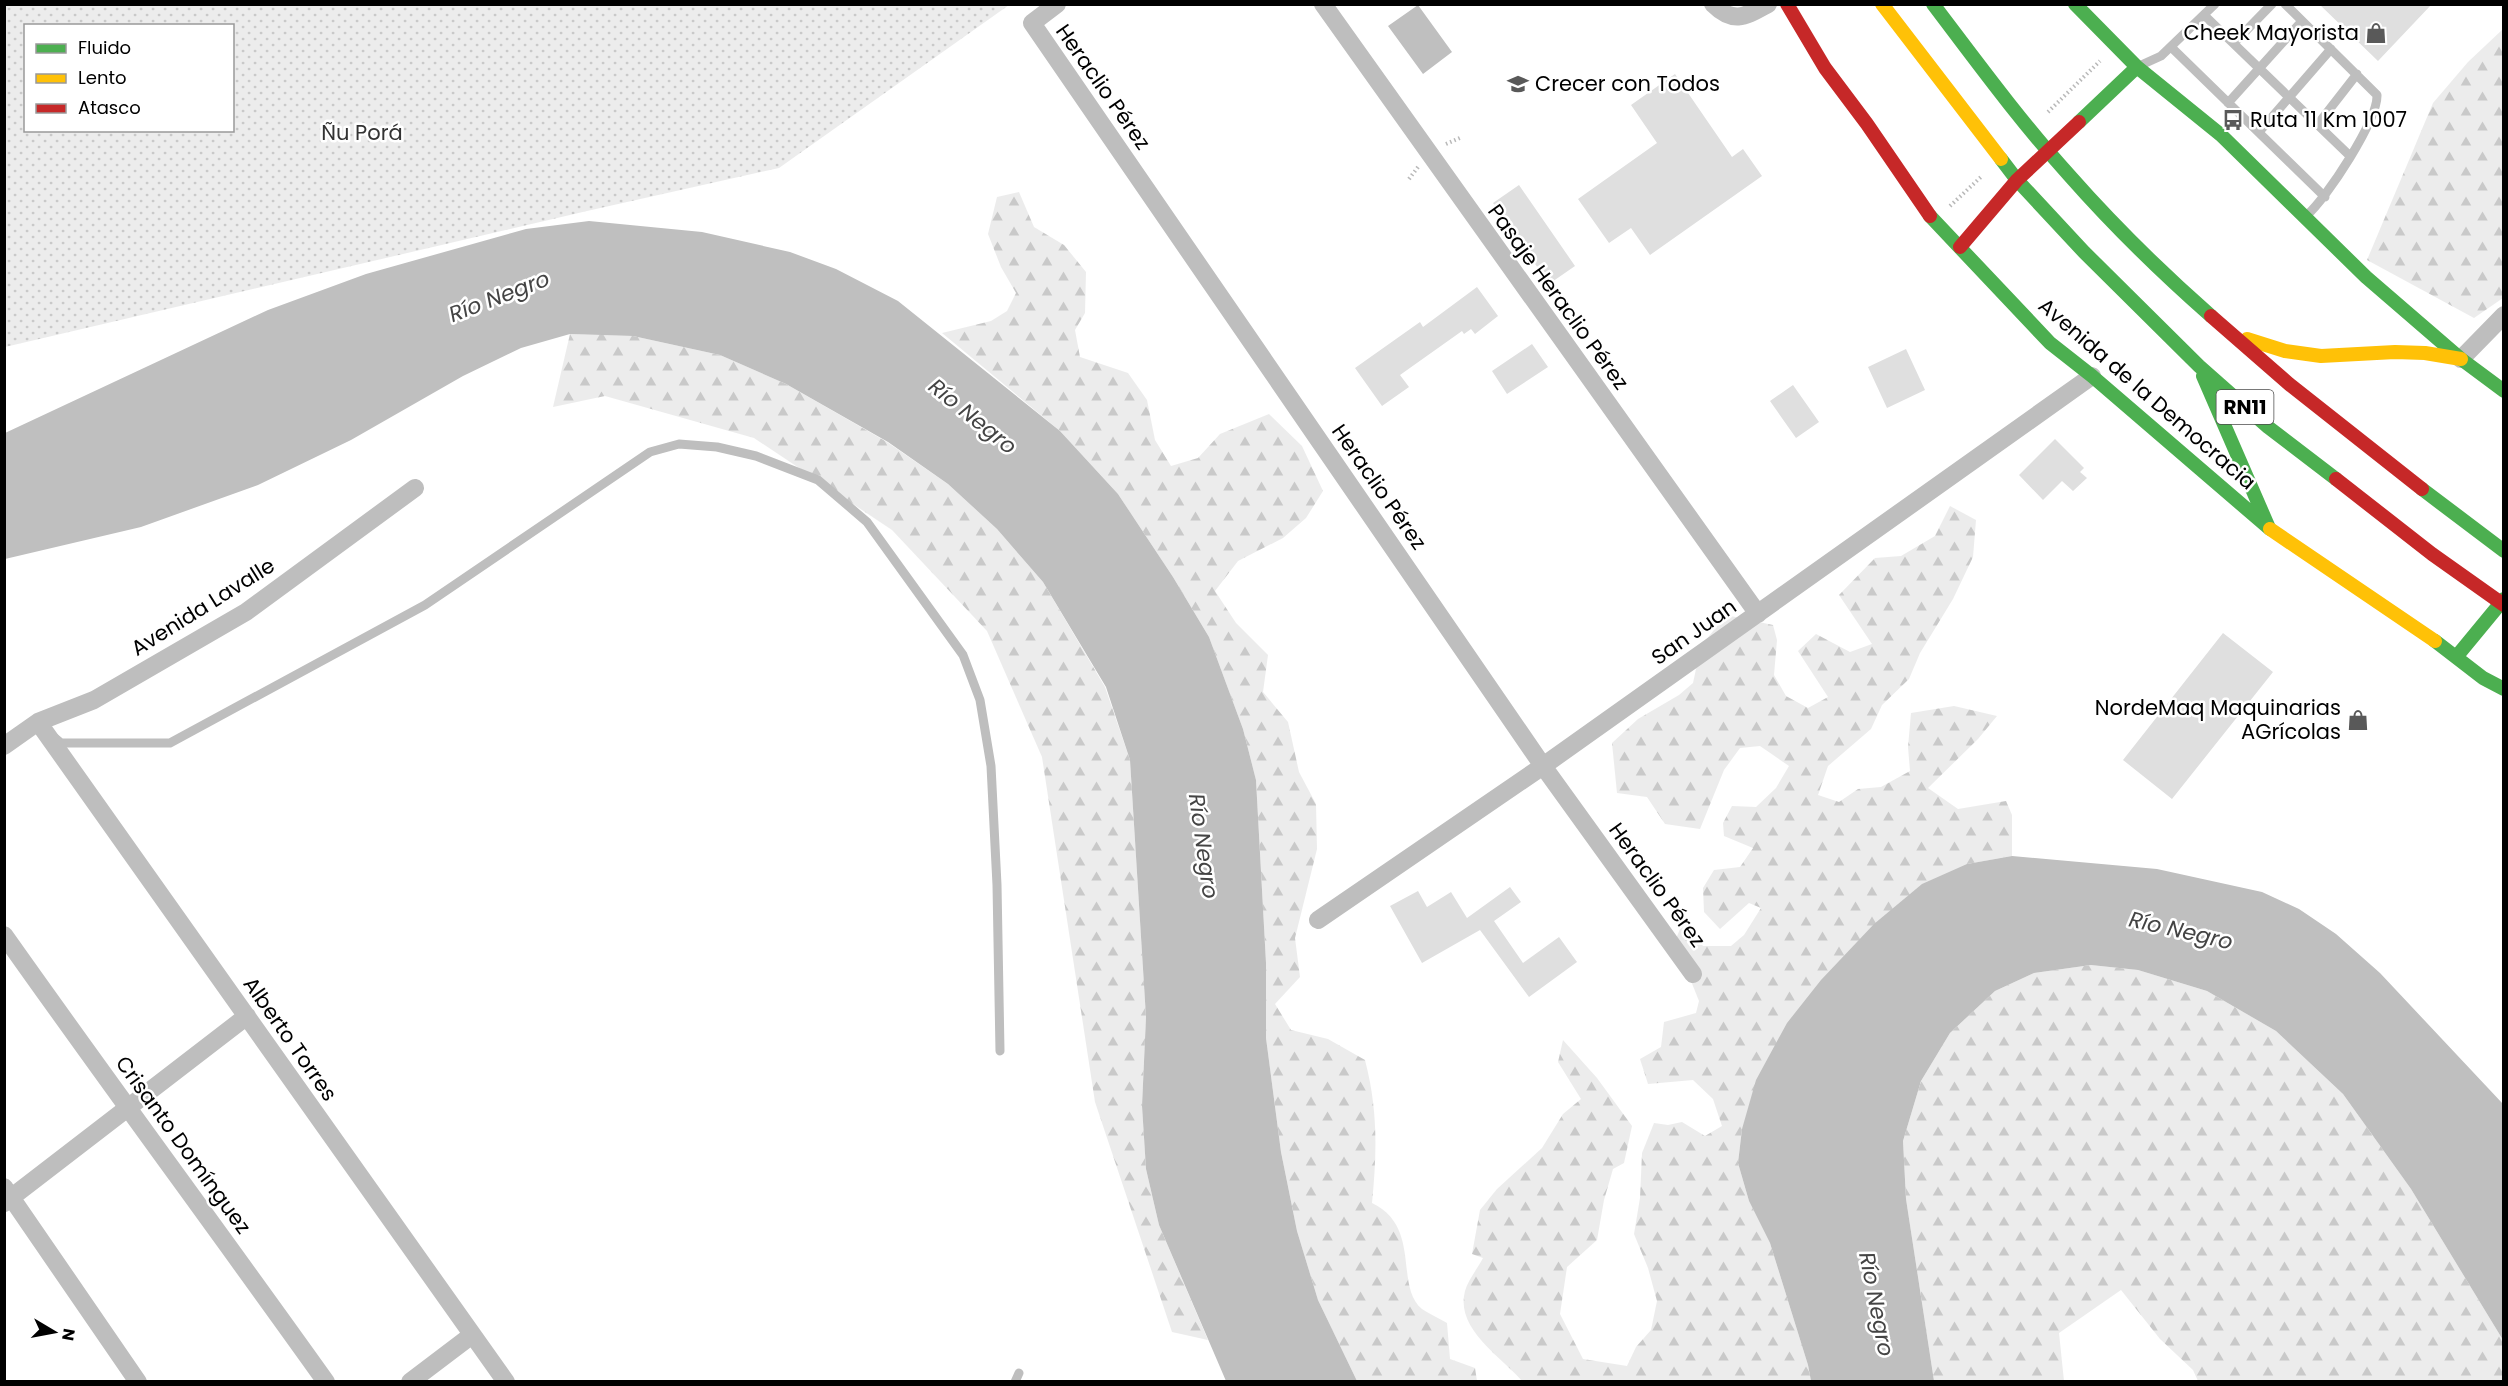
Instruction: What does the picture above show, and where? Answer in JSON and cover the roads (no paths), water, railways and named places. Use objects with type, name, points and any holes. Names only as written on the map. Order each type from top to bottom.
[{"type":"main road","name":"Avenida de la Democracia","points":[[1787,4],[1825,68],[1867,124],[1934,222],[2050,343],[2092,376],[2269,528],[2457,656],[2483,678],[2504,688]]},
{"type":"main road","name":"RN11","points":[[1882,4],[2017,180],[2084,252],[2199,366],[2268,427],[2432,554],[2502,602]]},
{"type":"main road","name":"RN11","points":[[1933,4],[2049,151],[2089,198],[2152,262],[2231,334],[2384,461],[2504,551]]},
{"type":"main road","points":[[2075,4],[2137,67],[2221,135],[2366,277],[2461,359],[2504,391]]},
{"type":"main road","points":[[1960,247],[2017,180],[2137,67]]},
{"type":"main road","points":[[2231,334],[2285,351],[2321,356],[2415,353],[2461,359]]},
{"type":"main road","points":[[2199,366],[2269,528]]},
{"type":"main road","points":[[2457,656],[2502,602]]},
{"type":"street","name":"Heraclio Pérez","points":[[1057,4],[1032,22],[1544,766],[1693,974]]},
{"type":"street","name":"Pasaje Heraclio Pérez","points":[[1323,4],[1758,614]]},
{"type":"street","points":[[1713,4],[1723,14],[1742,18],[1768,4]]},
{"type":"street","points":[[2461,359],[2504,315]]},
{"type":"street","name":"San Juan","points":[[1318,920],[1544,766],[2092,376]]},
{"type":"street","name":"Avenida Lavalle","points":[[4,746],[38,722],[94,700],[246,612],[416,488]]},
{"type":"street","name":"Alberto Torres","points":[[38,722],[506,1382]]},
{"type":"street","name":"Crisanto Domínguez","points":[[4,935],[127,1109],[211,1219],[326,1382]]},
{"type":"street","points":[[138,1382],[7,1196],[127,1109],[247,1016]]},
{"type":"street","points":[[410,1382],[472,1335]]},
{"type":"lane","points":[[2137,67],[2161,56],[2215,4]]},
{"type":"lane","points":[[2235,42],[2272,4]]},
{"type":"lane","points":[[2285,4],[2377,95],[2377,106],[2325,197],[2304,217]]},
{"type":"lane","points":[[2204,15],[2235,42],[2349,156]]},
{"type":"lane","points":[[2228,103],[2302,21]]},
{"type":"lane","points":[[2171,46],[2325,197]]},
{"type":"lane","points":[[2259,132],[2331,49]]},
{"type":"lane","points":[[2318,124],[2357,74]]},
{"type":"lane","points":[[38,722],[61,743],[170,743],[425,605],[650,452],[679,444],[717,447],[756,456],[818,480],[867,522],[963,655],[980,700],[991,766],[997,885],[1000,1051]]},
{"type":"water","points":[[1418,5],[1452,52],[1423,74],[1388,26]]},
{"type":"water","name":"Río Negro","points":[[589,221],[702,232],[790,252],[836,269],[898,301],[1060,431],[1118,494],[1173,577],[1209,637],[1243,729],[1256,780],[1266,963],[1266,1038],[1281,1152],[1297,1231],[1318,1300],[1357,1381],[1226,1381],[1159,1225],[1146,1169],[1142,1106],[1146,1017],[1130,760],[1106,687],[1043,582],[997,529],[948,484],[888,442],[786,384],[720,355],[633,336],[570,334],[521,348],[463,376],[351,440],[258,485],[141,527],[5,559],[5,433],[268,310],[366,274],[526,229]]},
{"type":"water","name":"Río Negro","points":[[2012,856],[2157,869],[2262,892],[2299,909],[2336,934],[2380,973],[2503,1104],[2503,1340],[2411,1189],[2343,1094],[2276,1031],[2207,991],[2138,970],[2091,965],[2034,973],[1995,991],[1950,1033],[1921,1081],[1903,1141],[1906,1199],[1934,1381],[1811,1381],[1770,1243],[1749,1201],[1738,1163],[1742,1129],[1756,1080],[1787,1023],[1821,980],[1874,924],[1922,884],[1967,864]]},
{"type":"place","name":"Cheek Mayorista","points":[[2376,33]]},
{"type":"place","name":"Crecer con Todos","points":[[1518,84]]},
{"type":"place","name":"Ruta 11 Km 1007","points":[[2233,120]]},
{"type":"place","name":"NordeMaq Maquinarias AGrícolas","points":[[2358,720]]},
{"type":"park label","name":"Ñu Porá","points":[[362,133]]}]
